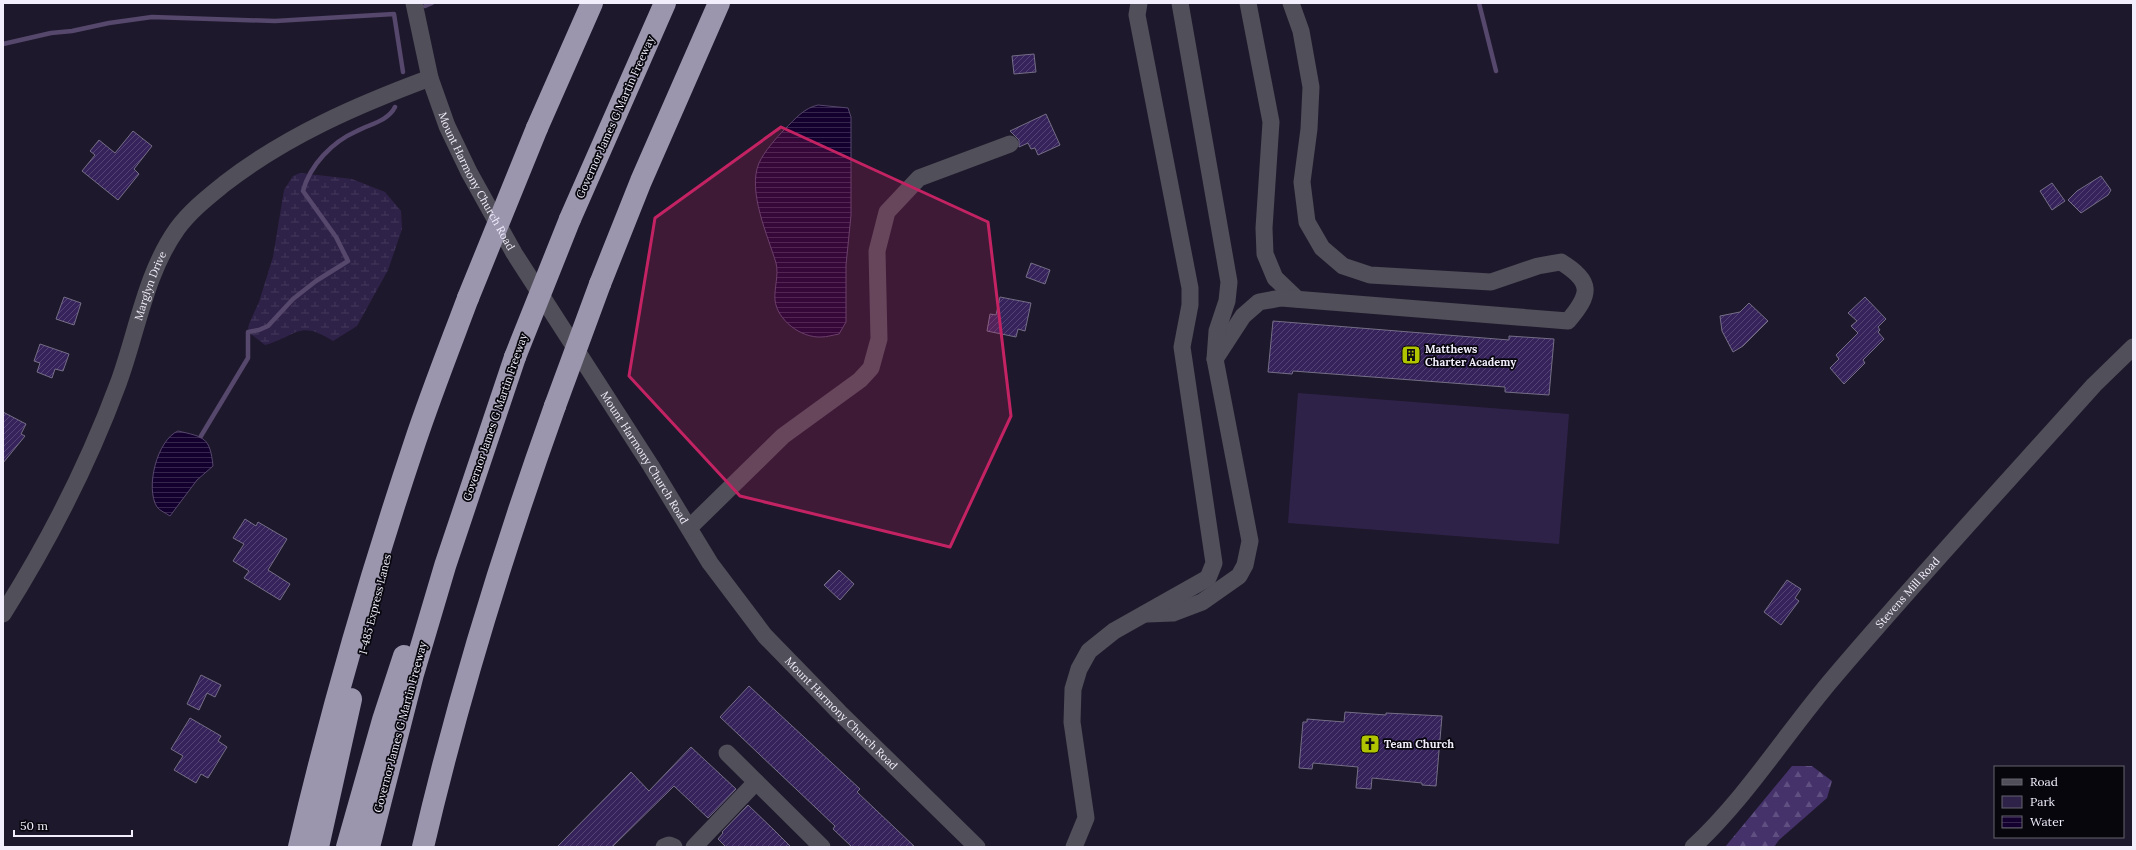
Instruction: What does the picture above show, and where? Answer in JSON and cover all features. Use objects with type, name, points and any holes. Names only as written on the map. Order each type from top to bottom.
[{"type":"highway","points":[[298,847],[337,694],[380,546],[415,441],[468,298],[537,128],[592,3]]},
{"type":"highway","name":"Governor James G Martin Freeway","points":[[369,847],[413,674],[442,574],[515,357],[570,219],[665,3]]},
{"type":"highway","points":[[423,847],[461,696],[529,479],[600,284],[641,181],[719,3]]},
{"type":"highway","name":"I-485 Express Lanes","points":[[318,847],[338,752],[392,538],[443,365]]},
{"type":"highway","points":[[347,847],[383,720],[424,593],[499,403]]},
{"type":"street","name":"Mount Harmony Church Road","points":[[414,3],[430,78],[447,126],[469,172],[514,253],[710,563],[765,636],[839,712],[977,847]]},
{"type":"street","points":[[1074,847],[1086,818],[1072,722],[1073,689],[1079,669],[1089,652],[1114,631],[1208,578],[1214,563],[1182,347],[1190,305],[1190,288],[1138,15],[1139,3]]},
{"type":"street","points":[[1145,614],[1173,614],[1202,602],[1239,576],[1245,565],[1250,541],[1215,359],[1217,331],[1227,301],[1229,282],[1180,3]]},
{"type":"street","points":[[1248,3],[1271,122],[1264,228],[1265,254],[1275,278],[1297,299]]},
{"type":"street","points":[[1215,359],[1243,316],[1260,302],[1281,298],[1568,321],[1581,305],[1586,290],[1584,280],[1574,270],[1561,262],[1538,266],[1491,282],[1370,275],[1343,266],[1322,248],[1306,222],[1302,182],[1309,129],[1311,86],[1301,31],[1291,3]]},
{"type":"street","name":"Marglyn Drive","points":[[3,614],[42,550],[81,471],[117,387],[158,264],[178,228],[213,193],[243,170],[304,132],[380,97],[430,78]]},
{"type":"street","points":[[688,528],[783,436],[860,380],[871,368],[879,338],[878,251],[887,212],[919,178],[1010,144]]},
{"type":"street","name":"Stevens Mill Road","points":[[1693,847],[1740,796],[1832,678],[1870,634],[2094,385],[2133,346]]},
{"type":"street","points":[[727,753],[822,847]]},
{"type":"street","points":[[694,847],[756,782]]},
{"type":"street","points":[[664,847],[669,845],[674,847]]},
{"type":"highlighted area","points":[[781,127],[988,222],[1011,416],[950,547],[740,496],[629,376],[655,218]]},
{"type":"green space","points":[[300,173],[352,179],[385,192],[401,211],[402,229],[388,270],[357,326],[333,341],[322,334],[305,330],[298,331],[265,345],[248,332],[249,324],[259,302],[273,257],[284,190],[293,176]]},
{"type":"green space","points":[[1298,393],[1569,414],[1559,544],[1288,523]]},
{"type":"green space","points":[[1792,766],[1812,766],[1832,781],[1827,798],[1779,840],[1774,847],[1725,847]]},
{"type":"water","points":[[818,105],[848,108],[851,117],[851,215],[846,265],[846,322],[839,334],[813,337],[798,331],[785,321],[777,307],[775,300],[777,272],[776,263],[760,213],[755,187],[759,163],[770,145],[800,114],[813,106]]},
{"type":"water","points":[[178,431],[200,437],[204,440],[210,449],[213,466],[197,480],[170,516],[157,507],[152,488],[153,477],[155,465],[164,444]]},
{"type":"building","points":[[1034,54],[1036,72],[1014,74],[1012,56]]},
{"type":"building","points":[[1046,114],[1060,145],[1038,155],[1035,148],[1031,149],[1028,143],[1019,147],[1019,140],[1010,131]]},
{"type":"building","points":[[133,131],[152,146],[134,169],[139,174],[118,200],[82,171],[95,155],[90,151],[99,140],[115,153]]},
{"type":"building","points":[[2101,176],[2111,190],[2108,195],[2081,213],[2068,200],[2077,191]]},
{"type":"building","points":[[2052,183],[2065,201],[2052,210],[2040,191]]},
{"type":"building","points":[[1031,263],[1050,270],[1045,284],[1026,277]]},
{"type":"building","points":[[64,297],[81,303],[74,325],[56,319]]},
{"type":"building","points":[[1000,297],[1031,303],[1025,331],[1018,329],[1016,337],[987,331],[990,314],[996,315]]},
{"type":"building","points":[[1865,297],[1886,319],[1878,327],[1880,330],[1878,332],[1884,339],[1863,360],[1865,363],[1844,384],[1830,368],[1839,359],[1836,355],[1858,333],[1851,326],[1857,321],[1848,313]]},
{"type":"building","points":[[1749,303],[1768,321],[1743,346],[1733,352],[1722,331],[1720,316],[1740,312]]},
{"type":"building","name":"Matthews Charter Academy","points":[[1273,321],[1509,340],[1509,336],[1554,339],[1549,395],[1505,392],[1505,387],[1293,371],[1292,374],[1268,372]]},
{"type":"building","points":[[40,344],[69,354],[63,371],[55,369],[52,378],[37,372],[40,363],[34,361]]},
{"type":"building","points":[[3,412],[26,424],[21,434],[25,436],[3,463]]},
{"type":"building","points":[[245,519],[256,526],[258,522],[287,539],[268,570],[290,584],[280,600],[244,578],[249,571],[233,561],[244,544],[233,538]]},
{"type":"building","points":[[839,570],[854,584],[840,600],[824,585]]},
{"type":"building","points":[[1787,580],[1801,589],[1795,598],[1799,601],[1781,625],[1764,612]]},
{"type":"building","points":[[201,675],[221,685],[215,697],[207,693],[199,710],[187,704]]},
{"type":"building","points":[[749,686],[860,789],[857,792],[915,847],[852,847],[833,829],[835,826],[720,717]]},
{"type":"building","name":"Team Church","points":[[1345,712],[1386,715],[1386,713],[1442,716],[1436,786],[1422,785],[1422,783],[1372,778],[1371,789],[1356,788],[1358,767],[1313,763],[1312,769],[1299,768],[1303,722],[1307,722],[1307,719],[1344,722]]},
{"type":"building","points":[[190,718],[221,736],[218,741],[227,747],[208,778],[201,774],[196,783],[174,770],[183,756],[171,749]]},
{"type":"building","points":[[691,747],[736,789],[708,818],[674,786],[612,847],[557,847],[631,772],[649,791]]},
{"type":"building","points":[[748,805],[791,847],[726,847],[718,839],[723,833],[722,832]]},
{"type":"waterway","points":[[425,6],[432,3]]},
{"type":"waterway","points":[[1479,3],[1496,71]]},
{"type":"waterway","points":[[3,44],[51,33],[72,31],[109,23],[152,17],[275,21],[394,14],[403,72]]},
{"type":"waterway","points":[[201,436],[248,358],[248,332],[259,330],[268,326],[293,299],[316,281],[348,261],[336,237],[303,191],[311,172],[323,155],[339,141],[388,116],[395,107]]},
{"type":"place","name":"Matthews Charter Academy","points":[[1411,355]]},
{"type":"place","name":"Team Church","points":[[1370,744]]}]
